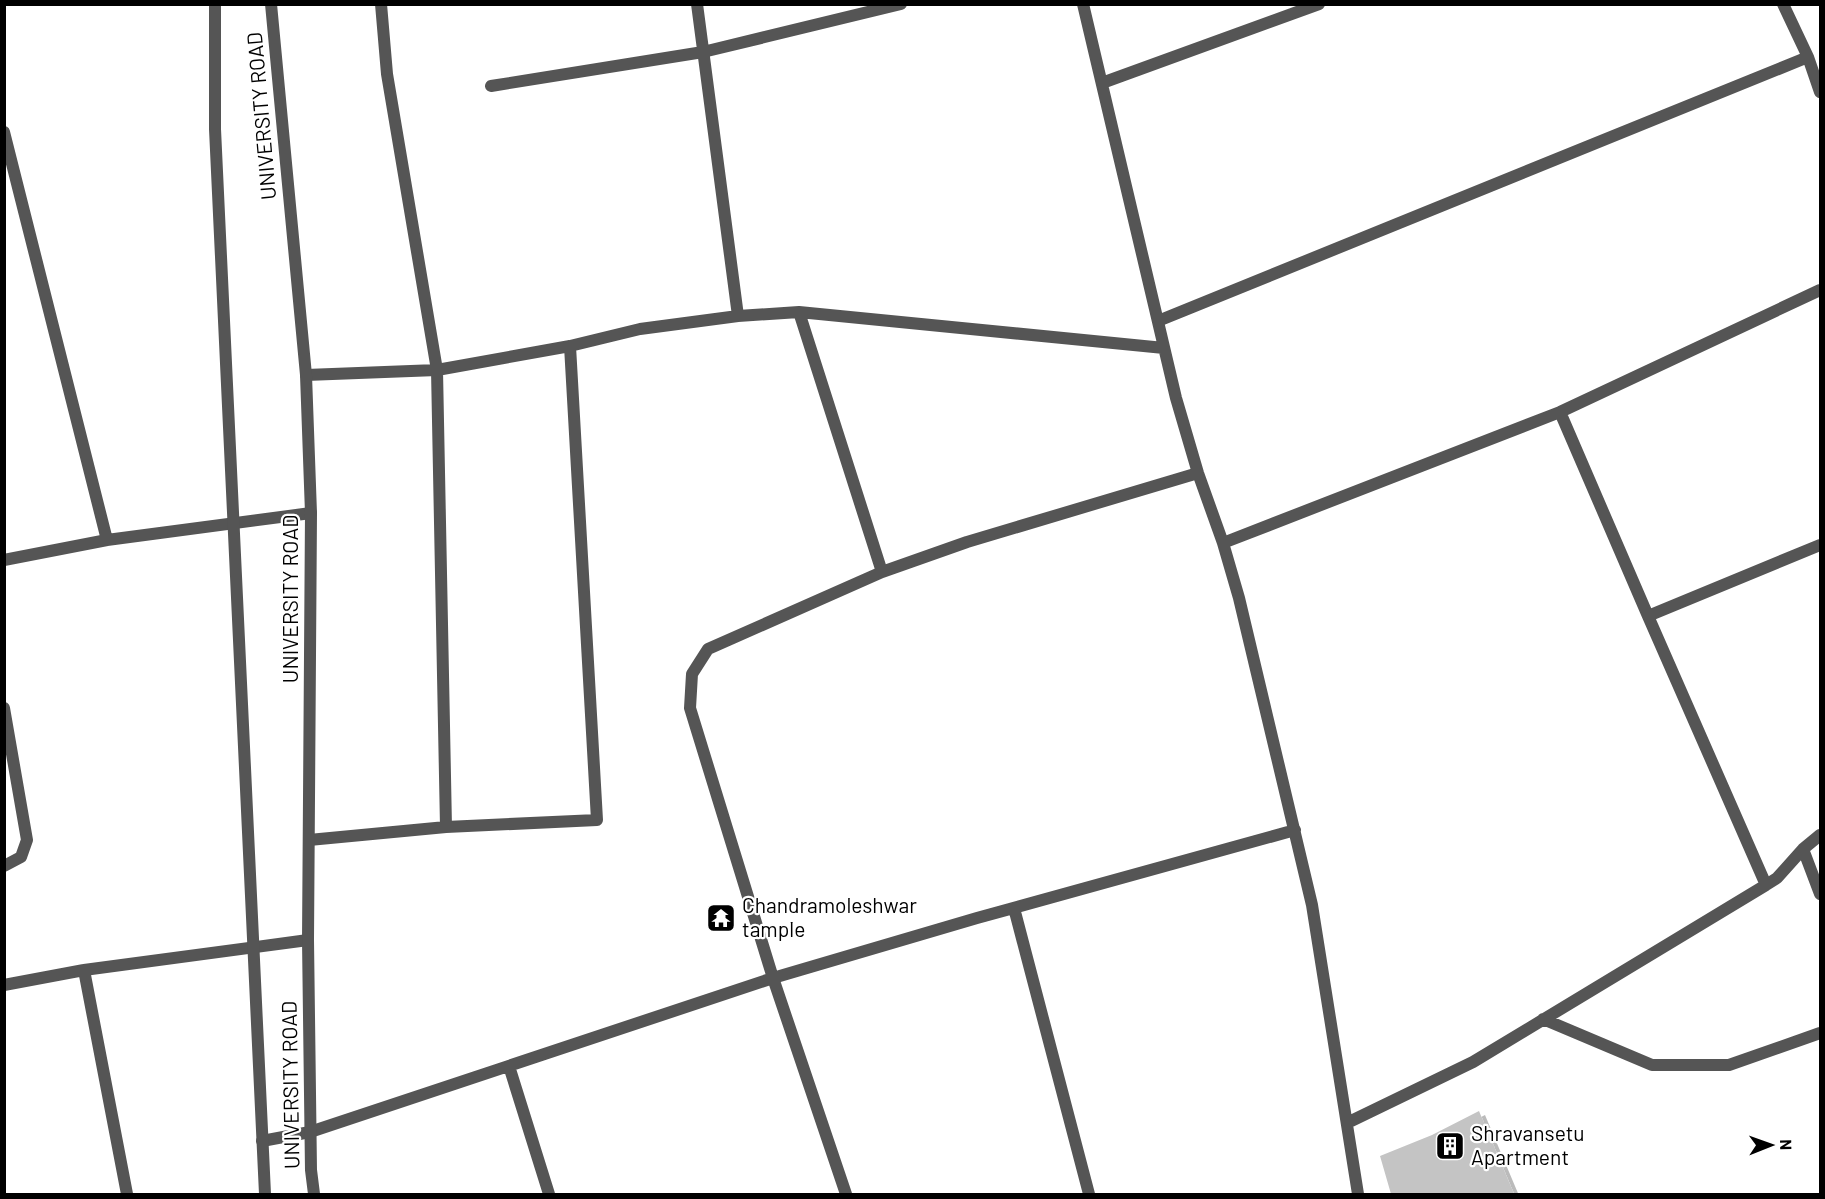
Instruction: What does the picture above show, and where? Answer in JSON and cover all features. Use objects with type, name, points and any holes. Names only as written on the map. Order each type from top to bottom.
[{"type":"street","name":"UNIVERSITY ROAD","points":[[215,4],[215,129],[265,1194]]},
{"type":"street","name":"UNIVERSITY ROAD","points":[[271,4],[306,375],[311,513],[308,940],[310,1132],[314,1194]]},
{"type":"street","points":[[381,4],[387,74],[437,370],[446,827]]},
{"type":"street","points":[[697,4],[738,316]]},
{"type":"street","points":[[491,86],[704,52],[901,4]]},
{"type":"street","points":[[1083,4],[1176,398],[1239,598],[1312,905],[1358,1194]]},
{"type":"street","points":[[1101,83],[1319,4]]},
{"type":"street","points":[[1783,4],[1808,57],[1821,92]]},
{"type":"street","points":[[1158,321],[1808,57]]},
{"type":"street","points":[[4,132],[107,540]]},
{"type":"street","points":[[1223,543],[1560,412],[1821,290]]},
{"type":"street","points":[[306,375],[437,370],[570,346],[640,329],[738,316],[799,312],[1164,348]]},
{"type":"street","points":[[799,312],[882,572]]},
{"type":"street","points":[[309,840],[446,827],[597,820],[570,346]]},
{"type":"street","points":[[1560,412],[1766,885]]},
{"type":"street","points":[[846,1194],[773,978],[690,708],[692,674],[708,649],[882,572],[967,542],[1198,473]]},
{"type":"street","points":[[4,560],[107,540],[311,513]]},
{"type":"street","points":[[1648,616],[1821,545]]},
{"type":"street","points":[[4,708],[27,840],[21,857],[4,866]]},
{"type":"street","points":[[262,1141],[310,1132],[773,978],[1294,830]]},
{"type":"street","points":[[1347,1123],[1473,1062],[1766,885],[1821,835]]},
{"type":"street","points":[[1803,849],[1821,894]]},
{"type":"street","points":[[1014,908],[1089,1194]]},
{"type":"street","points":[[4,986],[84,970],[308,940]]},
{"type":"street","points":[[84,970],[127,1194]]},
{"type":"street","points":[[1543,1019],[1652,1065],[1729,1065],[1821,1033]]},
{"type":"street","points":[[509,1066],[549,1194]]},
{"type":"building","name":"Shravansetu Apartment","points":[[1479,1111],[1514,1194],[1391,1194],[1380,1156],[1432,1135]]},
{"type":"place","name":"Chandramoleshwar tample","points":[[721,918]]},
{"type":"place","name":"Shravansetu Apartment","points":[[1450,1146]]}]
